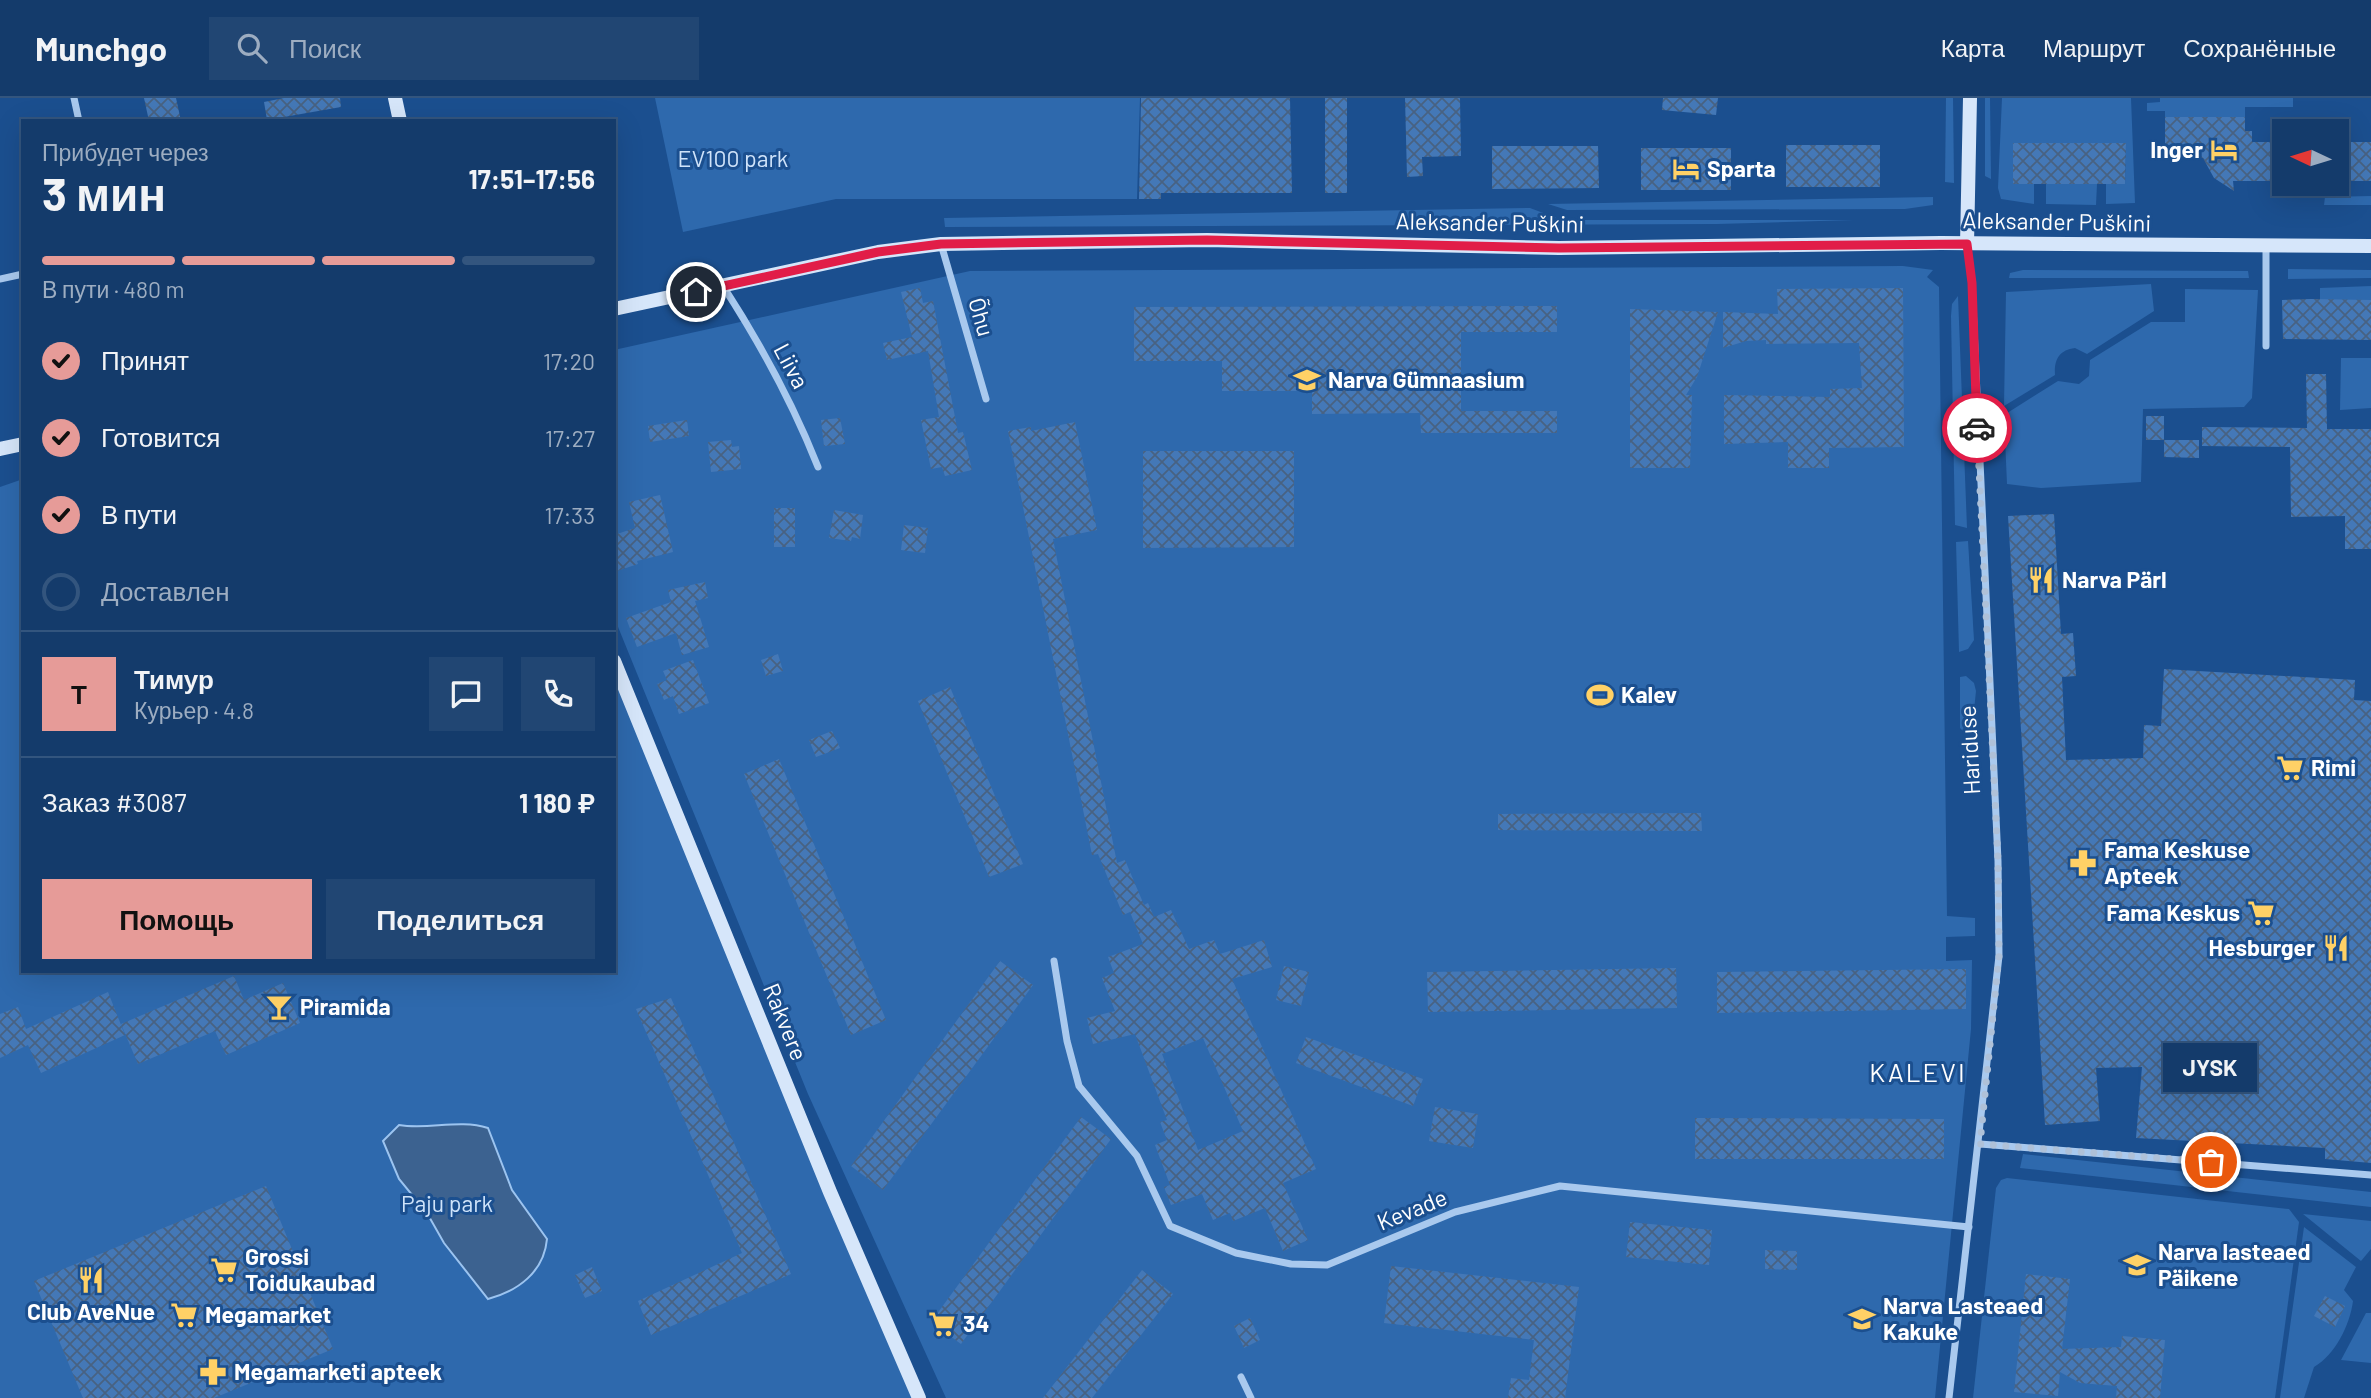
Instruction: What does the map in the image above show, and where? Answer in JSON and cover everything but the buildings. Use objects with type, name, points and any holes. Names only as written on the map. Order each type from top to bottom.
[{"type":"main road","points":[[395,98],[400,119]]},
{"type":"main road","name":"Hariduse","points":[[1967,244],[1970,98]]},
{"type":"main road","name":"Aleksander Puškini","points":[[616,309],[878,252],[941,244],[1207,240],[1559,248],[1967,244],[2371,246]]},
{"type":"main road","points":[[0,449],[21,444]]},
{"type":"main road","name":"Rakvere","points":[[616,666],[830,1192],[919,1398]]},
{"type":"street","points":[[74,98],[79,119]]},
{"type":"street","name":"Õhu","points":[[941,244],[986,399]]},
{"type":"street","name":"Hariduse","points":[[1949,1398],[1980,1144],[1999,956],[1998,861],[1972,283],[1967,244]]},
{"type":"street","points":[[2266,246],[2266,346]]},
{"type":"street","points":[[0,279],[21,274]]},
{"type":"street","name":"Liiva","points":[[723,286],[799,424],[818,467]]},
{"type":"street","name":"Kevade","points":[[1054,961],[1067,1041],[1079,1086],[1137,1156],[1170,1226],[1236,1253],[1291,1264],[1328,1265],[1455,1212],[1560,1186],[1969,1227]]},
{"type":"street","points":[[1980,1144],[2371,1175]]},
{"type":"street","points":[[1241,1377],[1251,1398]]},
{"type":"green space","name":"EV100 park","points":[[655,98],[1140,98],[1137,199],[836,199],[683,232]]},
{"type":"green space","points":[[1946,98],[1953,98],[1954,183],[1945,182]]},
{"type":"green space","points":[[1985,98],[1990,98],[1991,179],[1985,176]]},
{"type":"green space","points":[[2002,98],[2131,98],[2135,203],[2106,204],[2106,184],[2125,184],[2126,144],[2013,184],[2034,184],[2034,204],[2001,199],[1998,188]]},
{"type":"green space","points":[[2160,98],[2293,98],[2293,107],[2245,107],[2245,117],[2165,117],[2165,111],[2147,111],[2147,103],[2160,102]]},
{"type":"green space","points":[[2046,184],[2097,184],[2096,205],[2046,204]]},
{"type":"green space","points":[[2371,196],[2371,205],[2324,205],[2325,197]]},
{"type":"green space","points":[[1933,197],[1933,205],[1905,209],[1567,210],[1548,204]]},
{"type":"green space","points":[[1530,208],[1562,220],[1854,220],[1717,224],[945,227],[944,218]]},
{"type":"green space","points":[[1903,266],[1933,270],[1927,277],[1939,287],[1947,916],[1975,918],[1975,936],[1946,937],[1946,961],[1972,960],[1971,1029],[1935,1398],[946,1398],[808,1094],[616,622],[616,350],[970,271]]},
{"type":"green space","points":[[2288,269],[2371,270],[2371,278],[2288,279]]},
{"type":"green space","points":[[2023,270],[2248,271],[2249,278],[2009,278],[2010,273]]},
{"type":"green space","points":[[2151,284],[2154,311],[2087,354],[2075,348],[2061,353],[2055,365],[2055,375],[2004,406],[2006,292]]},
{"type":"green space","points":[[2371,286],[2371,300],[2320,300],[2320,288]]},
{"type":"green space","points":[[2185,289],[2258,290],[2252,398],[2244,407],[2143,409],[2141,482],[2041,488],[2007,484],[2004,415],[2058,381],[2079,384],[2089,376],[2090,360],[2151,322],[2185,322]]},
{"type":"green space","points":[[1958,296],[1967,528],[1955,525],[1951,316],[1952,304]]},
{"type":"green space","points":[[2341,358],[2371,358],[2371,408],[2340,410]]},
{"type":"green space","name":"Paju park","points":[[21,480],[21,973],[616,973],[616,666],[919,1398],[0,1398],[0,487]]},
{"type":"green space","points":[[1968,541],[1974,640],[1968,649],[1959,652],[1956,542]]},
{"type":"green space","points":[[1966,676],[1974,683],[1976,691],[1971,739],[1960,728],[1960,677]]},
{"type":"green space","points":[[2023,1154],[2371,1192],[2371,1207],[2020,1168]]},
{"type":"green space","name":"Narva lasteaed Päikene","points":[[2007,1178],[2289,1209],[2299,1222],[2275,1398],[1973,1398],[1996,1188],[2001,1180]]},
{"type":"green space","points":[[2303,1214],[2371,1221],[2371,1249],[2361,1261]]},
{"type":"green space","points":[[2304,1227],[2356,1267],[2344,1290],[2353,1301],[2349,1320],[2340,1338],[2329,1355],[2314,1367],[2304,1398],[2280,1398]]},
{"type":"green space","points":[[2366,1313],[2371,1313],[2371,1363],[2341,1360]]},
{"type":"shaded area","points":[[466,1124],[488,1128],[512,1190],[547,1239],[541,1261],[528,1278],[509,1291],[488,1299],[444,1243],[427,1213],[399,1179],[383,1141],[399,1125]]},
{"type":"way so far","points":[[1977,428],[1998,861],[1999,956],[1980,1144],[2211,1162]]},
{"type":"place","name":"Inger","points":[[2224,150]]},
{"type":"place","name":"Sparta","points":[[1686,169]]},
{"type":"place","name":"Narva Gümnaasium","points":[[1307,380]]},
{"type":"place","name":"Narva Pärl","points":[[2041,580]]},
{"type":"place","name":"Kalev","points":[[1600,695]]},
{"type":"place","name":"Rimi","points":[[2290,768]]},
{"type":"place","name":"Fama Keskuse Apteek","points":[[2083,863]]},
{"type":"place","name":"Fama Keskus","points":[[2261,913]]},
{"type":"place","name":"Hesburger","points":[[2336,948]]},
{"type":"place","name":"Piramida","points":[[279,1007]]},
{"type":"place","name":"JYSK","points":[[2211,1162]]},
{"type":"place","name":"Narva lasteaed Päikene","points":[[2137,1265]]},
{"type":"place","name":"Grossi Toidukaubad","points":[[224,1270]]},
{"type":"place","name":"Club AveNue","points":[[91,1280]]},
{"type":"place","name":"Megamarket","points":[[184,1315]]},
{"type":"place","name":"Narva Lasteaed Kakuke","points":[[1862,1319]]},
{"type":"place","name":"34","points":[[942,1324]]},
{"type":"place","name":"Megamarketi apteek","points":[[213,1372]]},
{"type":"district","name":"KALEVI","points":[[1918,1073]]},
{"type":"route","points":[[696,292],[878,252],[941,244],[1207,240],[1559,248],[1967,244],[1972,283],[1977,428]]}]
